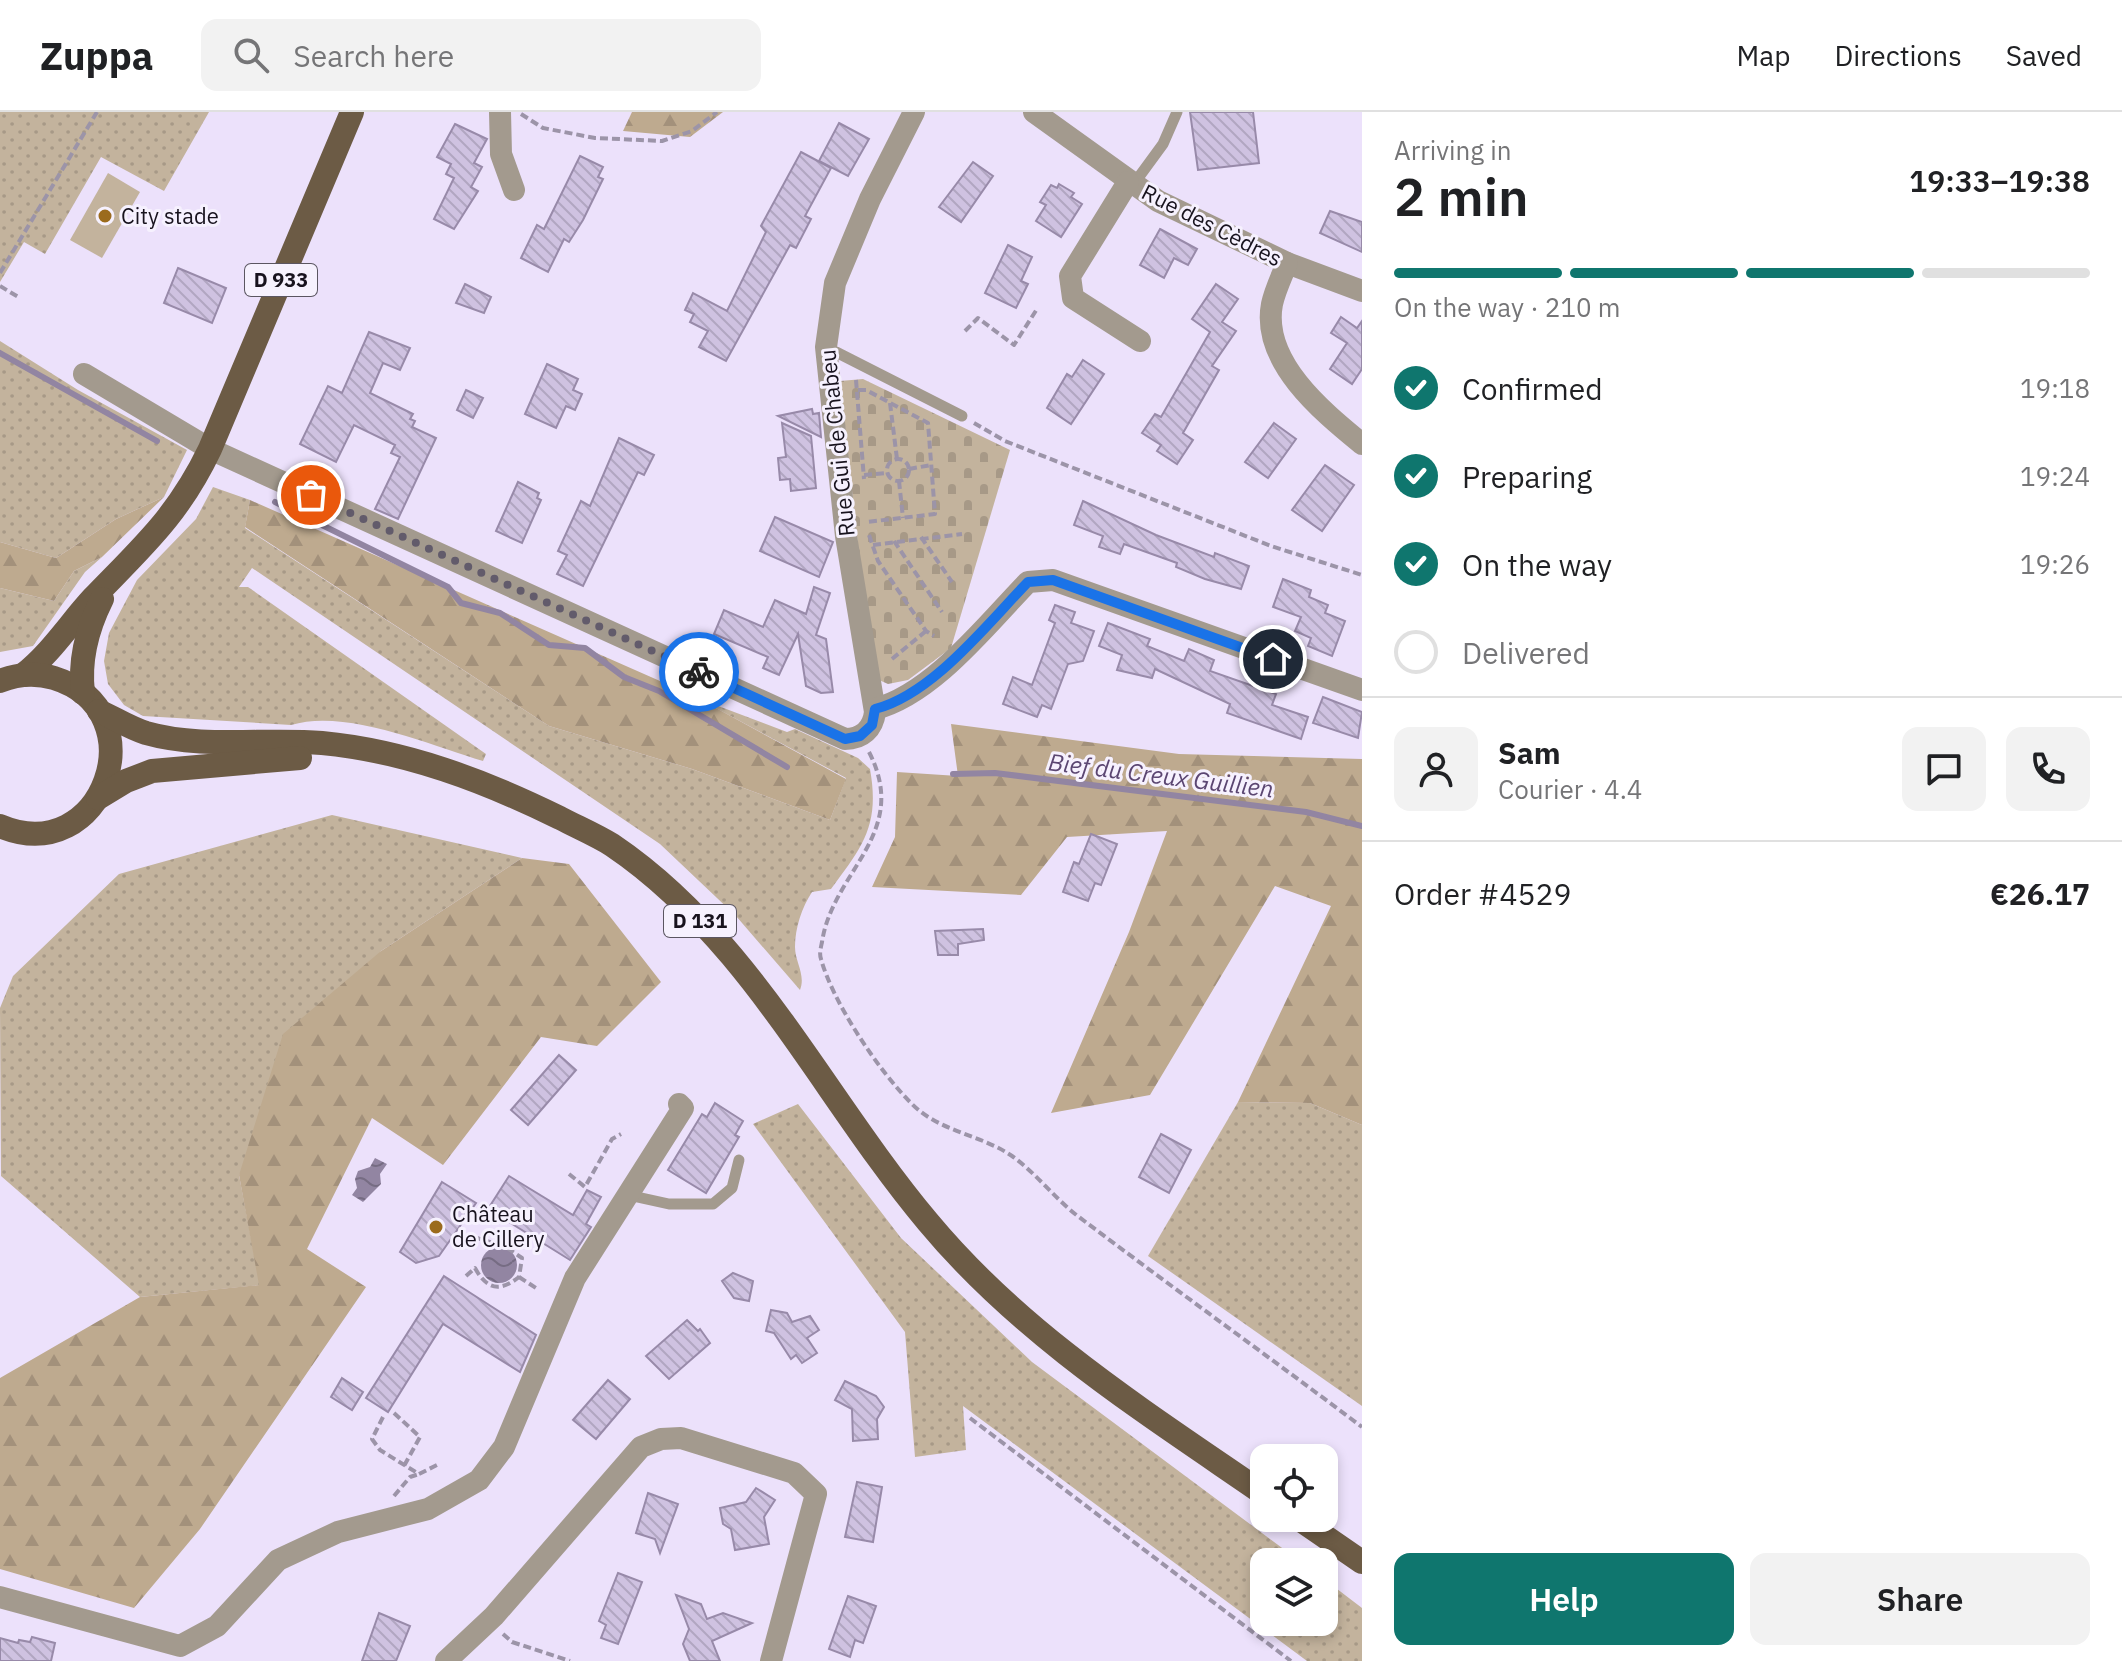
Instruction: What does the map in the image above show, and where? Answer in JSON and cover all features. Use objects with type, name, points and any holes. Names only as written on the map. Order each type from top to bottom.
[{"type":"main road","name":"D 933","points":[[7,678],[49,654],[94,597],[173,516],[210,449],[352,112]]},
{"type":"main road","name":"D 933","points":[[91,702],[81,671],[85,643],[110,583]]},
{"type":"main road","points":[[4,832],[37,834],[61,829],[82,816],[98,798],[108,778],[112,755],[109,732],[91,702],[55,678],[7,678]]},
{"type":"main road","name":"D 131","points":[[91,702],[145,733],[174,738],[322,743],[392,755],[442,769],[519,798],[610,843],[677,894],[748,976],[881,1164],[930,1224],[989,1287],[1079,1366],[1250,1484]]},
{"type":"main road","name":"D 131","points":[[98,798],[126,781],[152,771],[282,757],[382,761],[442,769]]},
{"type":"main road","points":[[1318,1532],[1362,1562]]},
{"type":"street","points":[[500,112],[501,154],[514,190]]},
{"type":"street","name":"Rue Gui de Chabeu","points":[[875,709],[846,536],[826,351],[835,283],[870,199],[914,112]]},
{"type":"street","name":"Rue des Cèdres","points":[[1034,112],[1130,184],[1287,263],[1362,291]]},
{"type":"street","points":[[1130,184],[1070,276],[1073,298],[1140,341]]},
{"type":"street","points":[[1287,263],[1271,306],[1275,345],[1293,376],[1334,422],[1362,444]]},
{"type":"street","points":[[84,374],[210,449],[845,739],[860,736],[872,725],[875,709],[909,694],[956,656],[1028,582],[1053,580],[1362,690]]},
{"type":"street","points":[[0,1597],[180,1646],[217,1626],[278,1560],[338,1532],[428,1509],[479,1480],[504,1447],[575,1278],[683,1108],[679,1104]]},
{"type":"street","points":[[446,1661],[494,1616],[641,1447],[661,1439],[681,1438],[794,1473],[816,1494],[771,1661]]},
{"type":"lane","points":[[1130,184],[1163,144],[1177,112]]},
{"type":"lane","points":[[826,351],[854,361],[962,416]]},
{"type":"lane","points":[[628,1195],[669,1204],[713,1204],[732,1188],[739,1160]]},
{"type":"path","points":[[0,273],[97,112]]},
{"type":"path","points":[[518,112],[543,128],[595,138],[662,141],[692,131],[717,112]]},
{"type":"path","points":[[0,286],[20,298]]},
{"type":"path","points":[[965,331],[978,318],[1014,345],[1037,309]]},
{"type":"path","points":[[854,361],[865,491]]},
{"type":"path","points":[[857,390],[866,390],[928,423],[935,514],[867,522]]},
{"type":"path","points":[[890,403],[897,459]]},
{"type":"path","points":[[962,416],[1005,441],[1271,546],[1362,575]]},
{"type":"path","points":[[887,473],[890,462],[897,459],[904,461],[909,469]]},
{"type":"path","points":[[909,469],[931,465]]},
{"type":"path","points":[[864,475],[887,473],[899,480],[905,478],[909,469]]},
{"type":"path","points":[[899,480],[903,518]]},
{"type":"path","points":[[866,507],[878,561],[926,631],[934,636]]},
{"type":"path","points":[[873,545],[962,534]]},
{"type":"path","points":[[921,537],[952,582]]},
{"type":"path","points":[[894,541],[942,612]]},
{"type":"path","points":[[892,659],[926,631]]},
{"type":"path","points":[[860,736],[881,776],[880,815],[871,846],[825,927],[820,957],[846,1012],[881,1068],[913,1105],[934,1121],[1013,1156],[1075,1213],[1362,1427]]},
{"type":"path","points":[[569,1174],[585,1187],[612,1139],[621,1134]]},
{"type":"path","points":[[466,1276],[475,1268],[482,1281],[498,1288],[506,1287],[519,1277],[522,1258],[516,1251],[477,1238]]},
{"type":"path","points":[[519,1277],[536,1288]]},
{"type":"path","points":[[394,1413],[420,1437],[404,1466]]},
{"type":"path","points":[[383,1417],[372,1439],[380,1450],[419,1474]]},
{"type":"path","points":[[970,1418],[1291,1661]]},
{"type":"path","points":[[389,1501],[410,1477],[439,1464]]},
{"type":"path","points":[[496,1628],[512,1642],[570,1661]]},
{"type":"green space","points":[[0,112],[209,112],[164,191],[101,157],[45,254],[24,242],[0,282]]},
{"type":"green space","points":[[632,112],[723,112],[690,137],[623,131]]},
{"type":"green space","name":"City stade","points":[[108,173],[140,192],[102,258],[70,240]]},
{"type":"green space","points":[[0,341],[78,390],[187,450],[164,497],[116,519],[56,558],[0,542]]},
{"type":"green space","points":[[863,379],[1010,450],[951,648],[908,680],[888,684],[879,680],[862,582],[840,381]]},
{"type":"green space","points":[[213,487],[250,500],[245,528],[549,726],[692,769],[830,820],[846,778],[697,698],[787,732],[795,729],[858,758],[870,769],[873,805],[870,820],[860,847],[831,889],[812,892],[802,911],[795,947],[802,979],[800,990],[736,916],[660,844],[252,568],[239,587],[248,587],[486,754],[483,761],[362,725],[336,721],[291,725],[143,716],[124,705],[108,684],[104,661],[109,633],[137,580],[196,519]]},
{"type":"green space","points":[[164,497],[102,557],[74,571],[54,601],[0,588],[0,542],[56,558],[116,519]]},
{"type":"green space","points":[[250,500],[694,696],[846,779],[830,820],[692,769],[549,726],[245,527]]},
{"type":"green space","points":[[102,557],[85,572],[33,646],[0,652],[0,588],[54,601],[74,571]]},
{"type":"green space","points":[[951,724],[1179,754],[1362,759],[1362,1125],[1310,1103],[1238,1102],[1331,906],[1275,886],[1150,1095],[1051,1113],[1129,932],[1167,831],[1067,837],[1021,895],[872,887],[895,837],[897,772],[958,776]]},
{"type":"green space","points":[[332,815],[522,858],[381,951],[239,1175],[260,1285],[140,1297],[1,1176],[0,1008],[13,976],[119,874]]},
{"type":"green space","points":[[522,858],[569,864],[661,982],[597,1046],[541,1037],[443,1165],[372,1118],[307,1249],[366,1287],[200,1529],[134,1608],[0,1569],[0,1378],[140,1297],[259,1285],[239,1175],[283,1034],[381,951]]},
{"type":"green space","points":[[1238,1102],[1310,1103],[1362,1125],[1362,1406],[1148,1256]]},
{"type":"green space","points":[[798,1104],[901,1238],[1032,1362],[1250,1524],[1250,1532],[1261,1532],[1282,1548],[1250,1548],[1250,1619],[963,1406],[966,1450],[915,1457],[905,1332],[753,1124]]},
{"type":"green space","points":[[1338,1590],[1362,1608],[1362,1661],[1307,1661],[1273,1636],[1338,1636]]},
{"type":"water","points":[[375,1158],[387,1164],[380,1174],[381,1184],[363,1202],[352,1195],[357,1188],[355,1179],[358,1171],[370,1167]]},
{"type":"water","points":[[499,1247],[512,1252],[517,1265],[512,1278],[499,1283],[486,1278],[481,1265],[486,1252]]},
{"type":"building","points":[[1190,112],[1253,112],[1259,163],[1198,170]]},
{"type":"building","points":[[839,123],[869,139],[848,176],[819,161]]},
{"type":"building","points":[[455,124],[487,139],[474,163],[482,167],[471,187],[478,191],[454,229],[434,219],[454,178],[446,174],[451,164],[437,157]]},
{"type":"building","points":[[801,152],[831,168],[805,216],[811,219],[796,248],[790,245],[726,361],[699,347],[708,331],[690,322],[694,314],[685,310],[693,293],[727,311],[766,232],[761,226]]},
{"type":"building","points":[[580,156],[603,167],[598,177],[603,179],[583,220],[569,242],[564,239],[548,272],[521,258],[537,225],[544,229]]},
{"type":"building","points":[[973,162],[993,176],[961,222],[939,207]]},
{"type":"building","points":[[1059,184],[1074,193],[1071,197],[1082,204],[1061,237],[1036,221],[1046,205],[1040,202],[1051,185],[1057,188]]},
{"type":"building","points":[[1330,211],[1362,222],[1362,252],[1320,233]]},
{"type":"building","points":[[1160,229],[1197,249],[1188,265],[1174,258],[1164,278],[1140,265]]},
{"type":"building","points":[[1008,245],[1032,257],[1021,281],[1028,284],[1016,308],[985,293]]},
{"type":"building","points":[[178,268],[226,288],[212,323],[164,303]]},
{"type":"building","points":[[465,284],[491,297],[484,313],[456,303]]},
{"type":"building","points":[[1216,284],[1238,299],[1222,322],[1236,331],[1212,366],[1219,370],[1183,433],[1193,440],[1177,464],[1157,451],[1161,445],[1142,433],[1155,414],[1161,417],[1210,332],[1192,319]]},
{"type":"building","points":[[1341,317],[1357,328],[1362,321],[1362,369],[1352,384],[1330,369],[1347,343],[1331,333]]},
{"type":"building","points":[[369,332],[410,348],[400,370],[383,363],[370,393],[413,414],[410,419],[415,421],[412,427],[436,438],[398,519],[375,509],[400,457],[391,453],[395,445],[354,425],[336,462],[300,444],[328,386],[342,393]]},
{"type":"building","points":[[1083,360],[1104,374],[1071,424],[1047,408],[1067,374],[1072,377]]},
{"type":"building","points":[[547,364],[578,379],[573,390],[582,394],[575,410],[566,406],[556,428],[525,414]]},
{"type":"building","points":[[466,390],[483,398],[473,418],[457,410]]},
{"type":"building","points":[[812,409],[813,414],[819,413],[821,437],[778,416]]},
{"type":"building","points":[[782,423],[811,436],[816,488],[791,491],[790,479],[780,480],[778,458],[786,457]]},
{"type":"building","points":[[1274,423],[1296,439],[1268,478],[1245,462]]},
{"type":"building","points":[[619,438],[654,455],[644,475],[638,472],[583,586],[557,574],[567,555],[558,551],[581,501],[590,506]]},
{"type":"building","points":[[1325,465],[1354,485],[1322,531],[1292,510]]},
{"type":"building","points":[[518,482],[539,493],[537,498],[541,500],[522,543],[496,531]]},
{"type":"building","points":[[1083,501],[1156,535],[1214,557],[1215,553],[1249,566],[1241,589],[1205,579],[1176,567],[1177,563],[1124,544],[1120,554],[1099,547],[1103,536],[1074,525]]},
{"type":"building","points":[[775,517],[833,542],[819,577],[760,551]]},
{"type":"building","points":[[1283,579],[1311,590],[1309,597],[1328,605],[1325,613],[1345,621],[1332,656],[1308,646],[1311,638],[1295,631],[1301,617],[1273,607]]},
{"type":"building","points":[[814,587],[830,593],[816,635],[826,639],[833,692],[821,693],[806,686],[798,634],[779,675],[763,668],[768,657],[714,634],[724,610],[763,627],[775,600],[806,614]]},
{"type":"building","points":[[1055,605],[1075,612],[1071,623],[1094,631],[1083,661],[1068,664],[1051,709],[1042,705],[1037,717],[1003,704],[1013,677],[1032,685],[1055,623],[1049,620]]},
{"type":"building","points":[[1108,623],[1150,639],[1147,646],[1184,661],[1189,649],[1214,660],[1210,671],[1276,694],[1272,705],[1308,717],[1301,739],[1227,713],[1230,704],[1155,669],[1152,678],[1117,670],[1122,655],[1099,646]]},
{"type":"building","points":[[1323,697],[1362,712],[1358,738],[1313,723]]},
{"type":"building","points":[[1091,834],[1117,844],[1101,885],[1095,883],[1088,901],[1063,892],[1074,862],[1079,864]]},
{"type":"building","points":[[983,929],[984,940],[958,944],[958,955],[938,955],[935,931]]},
{"type":"building","points":[[559,1055],[576,1070],[528,1125],[511,1110]]},
{"type":"building","points":[[715,1103],[743,1121],[735,1135],[739,1137],[706,1193],[668,1170],[702,1114],[707,1117]]},
{"type":"building","points":[[1161,1134],[1191,1150],[1169,1193],[1139,1177]]},
{"type":"building","points":[[509,1176],[573,1215],[587,1190],[601,1197],[586,1224],[591,1227],[570,1260],[488,1209]]},
{"type":"building","name":"Château de Cillery","points":[[442,1182],[476,1203],[439,1256],[416,1263],[400,1252]]},
{"type":"building","points":[[733,1273],[753,1281],[749,1301],[734,1298],[722,1281]]},
{"type":"building","points":[[444,1276],[536,1335],[520,1372],[443,1324],[388,1412],[366,1398]]},
{"type":"building","points":[[771,1310],[787,1313],[792,1322],[810,1316],[819,1330],[807,1338],[817,1353],[802,1363],[796,1355],[791,1359],[774,1333],[766,1331]]},
{"type":"building","points":[[687,1320],[698,1331],[700,1329],[710,1343],[669,1379],[646,1356]]},
{"type":"building","points":[[342,1378],[363,1392],[352,1410],[331,1397]]},
{"type":"building","points":[[608,1380],[630,1399],[596,1439],[573,1420]]},
{"type":"building","points":[[845,1381],[876,1396],[884,1407],[877,1419],[878,1439],[853,1441],[852,1409],[835,1400]]},
{"type":"building","points":[[857,1482],[882,1487],[873,1542],[845,1537]]},
{"type":"building","points":[[756,1488],[775,1500],[764,1517],[769,1544],[735,1550],[731,1529],[723,1524],[720,1508],[746,1502]]},
{"type":"building","points":[[648,1493],[678,1504],[660,1553],[655,1539],[636,1533]]},
{"type":"building","points":[[618,1573],[642,1582],[618,1644],[601,1638],[606,1625],[599,1621]]},
{"type":"building","points":[[676,1595],[701,1604],[707,1619],[723,1613],[752,1623],[712,1641],[720,1661],[690,1661],[683,1644],[689,1629]]},
{"type":"building","points":[[848,1596],[876,1606],[863,1643],[855,1640],[850,1657],[829,1649]]},
{"type":"building","points":[[379,1613],[410,1626],[396,1661],[362,1661]]},
{"type":"building","points":[[32,1637],[55,1643],[51,1661],[0,1661],[0,1638],[18,1643],[19,1640],[30,1642]]},
{"type":"waterway","name":"Bief du Creux Guillien","points":[[0,353],[157,441]]},
{"type":"waterway","name":"Bief du Creux Guillien","points":[[275,502],[448,587],[461,603],[500,613],[549,645],[585,648],[624,677],[659,691],[787,767]]},
{"type":"waterway","name":"Bief du Creux Guillien","points":[[953,774],[995,773],[1306,812],[1362,826]]},
{"type":"way so far","points":[[311,495],[699,672]]},
{"type":"place","name":"City stade","points":[[105,216]]},
{"type":"place","name":"Château de Cillery","points":[[436,1227]]},
{"type":"route","points":[[699,672],[845,739],[854,739],[872,725],[875,709],[909,694],[956,656],[1028,582],[1053,580],[1273,659]]}]
